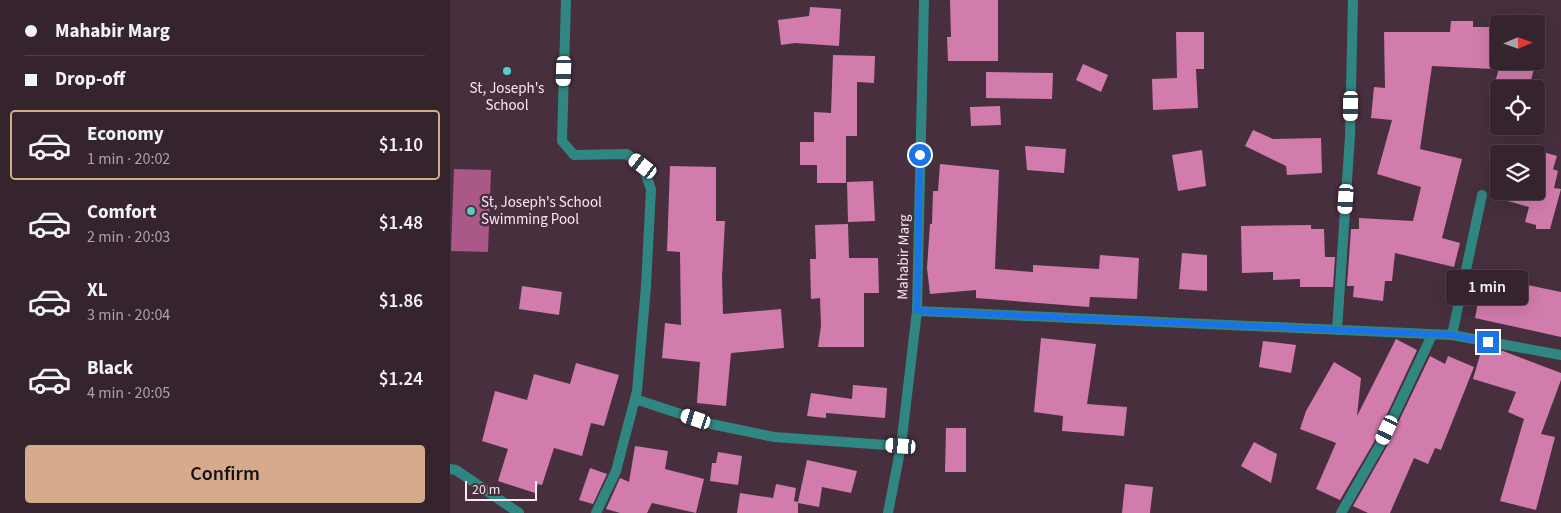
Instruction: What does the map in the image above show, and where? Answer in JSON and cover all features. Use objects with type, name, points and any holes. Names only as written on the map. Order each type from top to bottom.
[{"type":"street","points":[[566,0],[562,141],[574,155],[627,154],[643,166],[650,189],[646,286],[635,399],[616,471],[596,513]]},
{"type":"street","name":"Mahabir Marg","points":[[888,513],[901,446],[917,311],[924,0]]},
{"type":"street","points":[[1337,330],[1350,136],[1353,0]]},
{"type":"street","points":[[1452,335],[1482,195]]},
{"type":"street","points":[[917,311],[1452,335],[1561,355]]},
{"type":"street","points":[[1341,513],[1380,445],[1432,335]]},
{"type":"street","points":[[635,399],[711,424],[774,437],[901,446]]},
{"type":"street","points":[[450,469],[456,470],[519,513]]},
{"type":"shaded area","name":"St, Joseph's School Swimming Pool","points":[[454,169],[491,170],[488,252],[451,251]]},
{"type":"building","points":[[950,0],[998,0],[998,61],[948,61],[947,37],[951,37]]},
{"type":"building","points":[[810,7],[841,9],[839,46],[795,43],[781,45],[778,20],[809,16]]},
{"type":"building","points":[[1451,21],[1473,21],[1473,27],[1490,27],[1490,69],[1432,66],[1420,149],[1462,159],[1442,238],[1460,243],[1454,267],[1395,253],[1392,281],[1385,281],[1383,301],[1353,297],[1354,286],[1347,286],[1351,229],[1359,229],[1359,218],[1413,221],[1421,187],[1377,174],[1392,120],[1371,118],[1374,87],[1385,88],[1384,32],[1450,32]]},
{"type":"building","points":[[1176,32],[1204,32],[1204,69],[1196,69],[1198,108],[1153,110],[1152,79],[1177,78]]},
{"type":"building","points":[[833,55],[875,56],[874,83],[857,82],[857,136],[846,136],[846,183],[817,183],[817,165],[800,165],[800,142],[814,142],[814,112],[831,113]]},
{"type":"building","points":[[1083,64],[1108,75],[1101,92],[1076,80]]},
{"type":"building","points":[[1498,70],[1534,70],[1531,80],[1496,79]]},
{"type":"building","points":[[986,72],[1053,73],[1052,99],[986,98]]},
{"type":"building","points":[[1000,106],[1001,125],[971,126],[970,107]]},
{"type":"building","points":[[1253,130],[1273,139],[1321,138],[1322,173],[1287,175],[1286,166],[1245,146]]},
{"type":"building","points":[[1025,146],[1066,149],[1064,173],[1027,170]]},
{"type":"building","points":[[1202,150],[1206,186],[1178,191],[1172,155]]},
{"type":"building","points":[[1545,153],[1557,156],[1553,169],[1558,171],[1554,188],[1561,189],[1550,229],[1536,229],[1536,225],[1525,222],[1529,207],[1504,200],[1545,200]]},
{"type":"building","points":[[940,164],[999,170],[995,269],[1033,272],[1033,265],[1099,269],[1100,255],[1139,258],[1137,299],[1090,297],[1089,307],[976,298],[976,290],[930,294],[927,268],[930,224],[932,224],[933,191],[938,191]]},
{"type":"building","points":[[670,166],[716,167],[716,221],[725,221],[722,277],[723,314],[781,309],[784,348],[731,353],[726,406],[697,403],[700,362],[662,358],[665,323],[681,325],[680,252],[667,251]]},
{"type":"building","points":[[873,181],[875,221],[848,222],[847,182]]},
{"type":"building","points":[[848,224],[849,258],[878,258],[879,293],[864,293],[864,347],[818,347],[821,326],[820,298],[811,299],[810,259],[816,259],[815,225]]},
{"type":"building","points":[[1311,225],[1311,229],[1324,229],[1325,257],[1335,257],[1333,287],[1300,287],[1300,279],[1273,280],[1273,272],[1242,273],[1241,226]]},
{"type":"building","points":[[1182,253],[1207,255],[1207,291],[1179,289]]},
{"type":"building","points":[[1504,280],[1561,292],[1561,337],[1475,318],[1481,287],[1501,291]]},
{"type":"building","points":[[522,286],[562,292],[559,315],[519,309]]},
{"type":"building","points":[[1041,338],[1096,344],[1087,404],[1127,407],[1124,436],[1062,431],[1063,416],[1034,412]]},
{"type":"building","points":[[1396,339],[1417,350],[1374,442],[1340,500],[1316,489],[1336,443],[1300,429],[1306,411],[1334,362],[1361,378],[1357,416]]},
{"type":"building","points":[[1263,341],[1296,345],[1291,373],[1259,367]]},
{"type":"building","points":[[1482,348],[1503,351],[1561,373],[1561,380],[1541,434],[1555,437],[1536,510],[1500,501],[1524,419],[1508,412],[1516,392],[1473,379]]},
{"type":"building","points":[[1430,356],[1445,364],[1448,356],[1474,367],[1441,450],[1435,448],[1428,464],[1414,458],[1390,513],[1368,513],[1353,506],[1386,448]]},
{"type":"building","points":[[576,363],[619,375],[604,426],[591,423],[582,456],[554,448],[542,485],[538,484],[535,493],[498,481],[508,449],[482,441],[495,391],[527,400],[534,374],[570,384]]},
{"type":"building","points":[[853,385],[887,388],[885,418],[826,413],[826,418],[807,416],[811,393],[852,399]]},
{"type":"building","points":[[946,428],[966,428],[966,472],[945,472]]},
{"type":"building","points":[[1254,442],[1277,454],[1271,483],[1241,466]]},
{"type":"building","points":[[635,446],[668,451],[665,469],[704,479],[696,513],[652,503],[647,513],[620,513],[606,509],[620,478],[629,482]]},
{"type":"building","points":[[718,452],[742,456],[738,485],[710,481],[712,463],[716,463]]},
{"type":"building","points":[[807,460],[857,471],[851,493],[822,487],[819,507],[798,503],[798,513],[737,513],[740,493],[773,498],[776,484],[796,488],[794,501],[798,502]]},
{"type":"building","points":[[590,468],[607,474],[593,504],[579,500]]},
{"type":"building","points":[[1125,484],[1153,487],[1150,513],[1122,513]]},
{"type":"place","name":"St, Joseph's School","points":[[507,71]]},
{"type":"place","name":"St, Joseph's School Swimming Pool","points":[[471,211]]},
{"type":"route","points":[[920,155],[917,311],[1452,335],[1488,342]]}]
